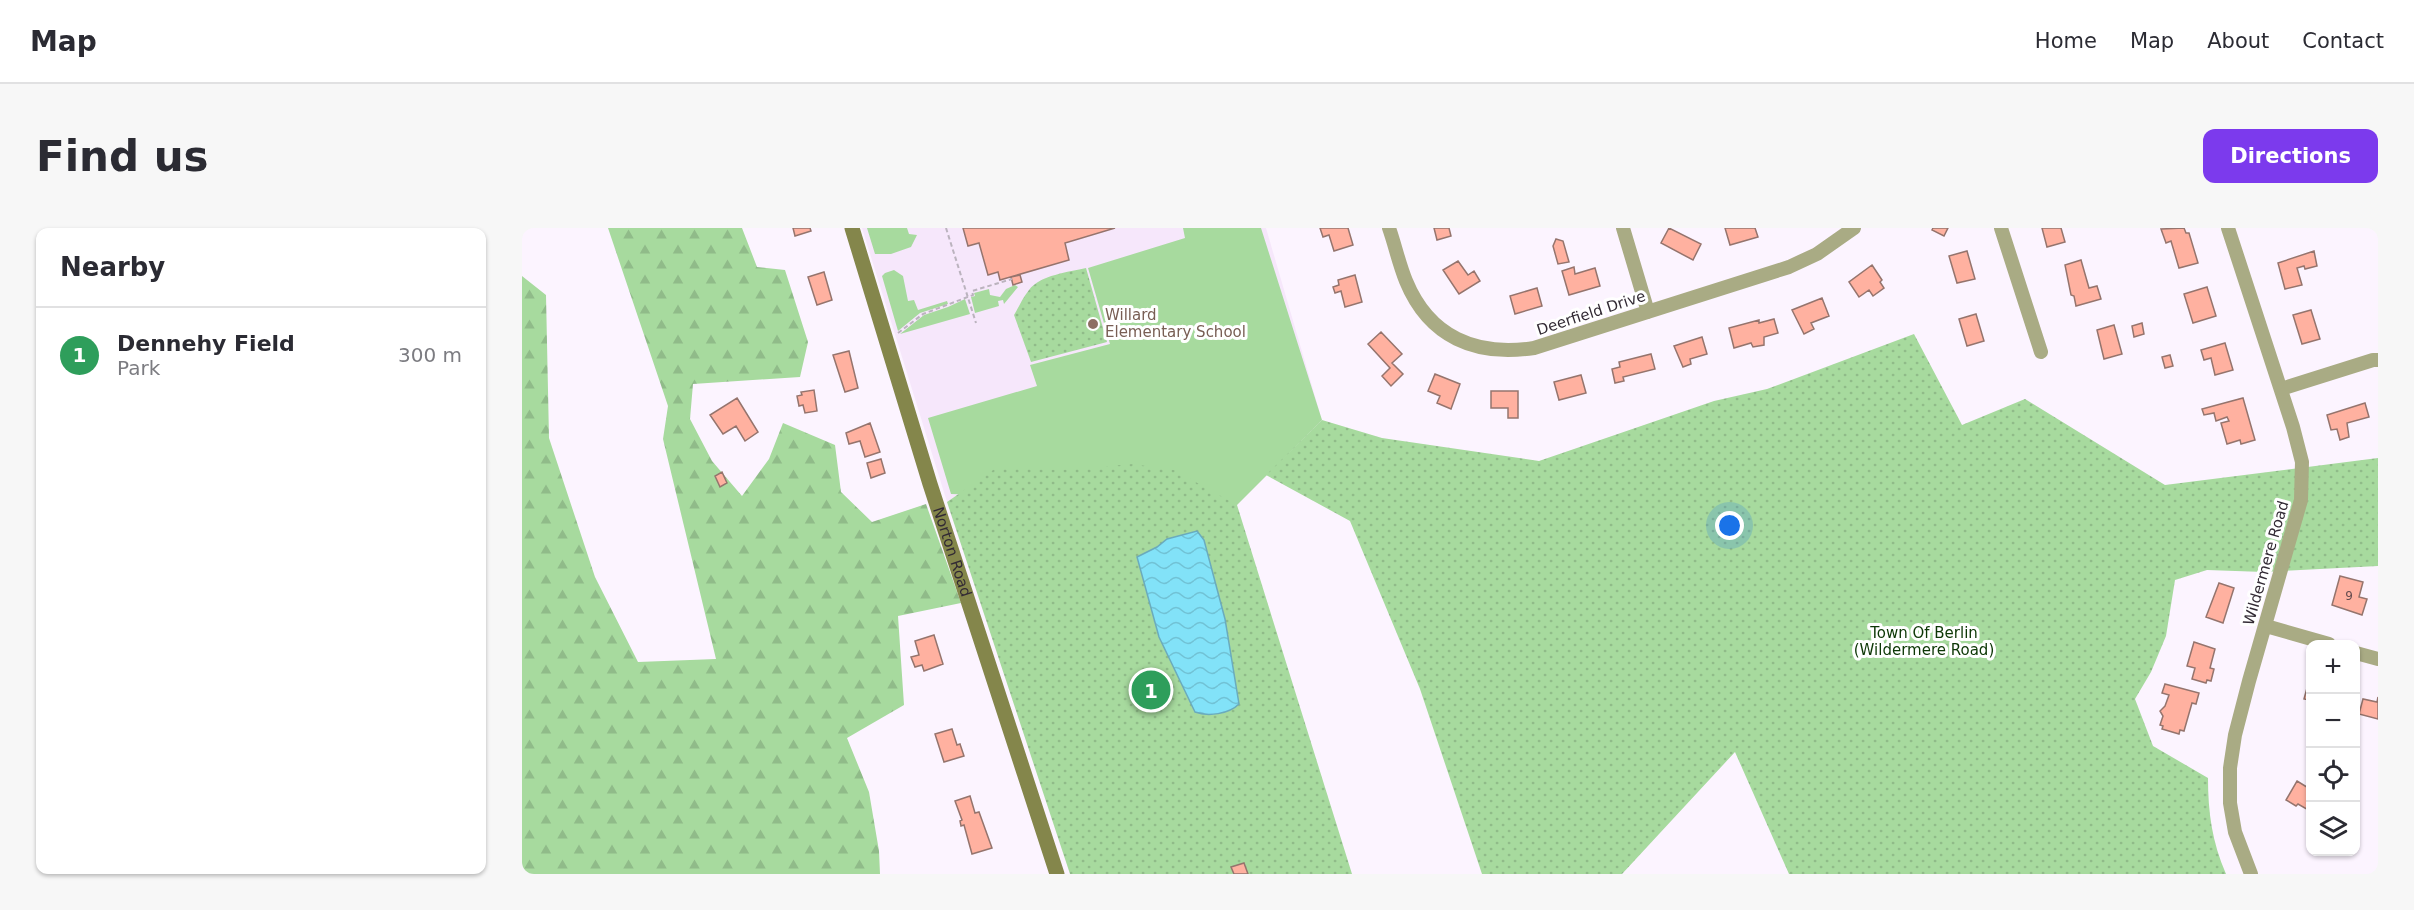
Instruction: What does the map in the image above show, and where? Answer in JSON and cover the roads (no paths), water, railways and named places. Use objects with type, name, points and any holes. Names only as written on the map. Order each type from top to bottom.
[{"type":"main road","name":"Norton Road","points":[[852,228],[941,515],[1057,874]]},
{"type":"street","name":"Deerfield Drive","points":[[1389,228],[1406,281],[1417,302],[1432,321],[1449,334],[1471,345],[1490,351],[1510,352],[1534,348],[1789,267],[1817,254],[1854,228]]},
{"type":"street","points":[[1623,228],[1648,312]]},
{"type":"street","points":[[2001,228],[2041,352]]},
{"type":"street","name":"Wildermere Road","points":[[2228,228],[2281,389],[2302,462],[2301,500],[2235,735],[2230,768],[2230,803],[2235,832],[2251,874]]},
{"type":"street","points":[[2281,389],[2378,360]]},
{"type":"street","points":[[2266,626],[2312,640]]},
{"type":"street","points":[[2360,654],[2378,659]]},
{"type":"water","points":[[1197,531],[1204,540],[1225,619],[1239,704],[1230,710],[1212,714],[1195,712],[1159,637],[1137,557],[1167,539]]},
{"type":"place","name":"Willard Elementary School","points":[[1093,324]]},
{"type":"place","name":"Dennehy Field","points":[[1151,690]]},
{"type":"park label","name":"Town Of Berlin (Wildermere Road)","points":[[1924,642]]}]
